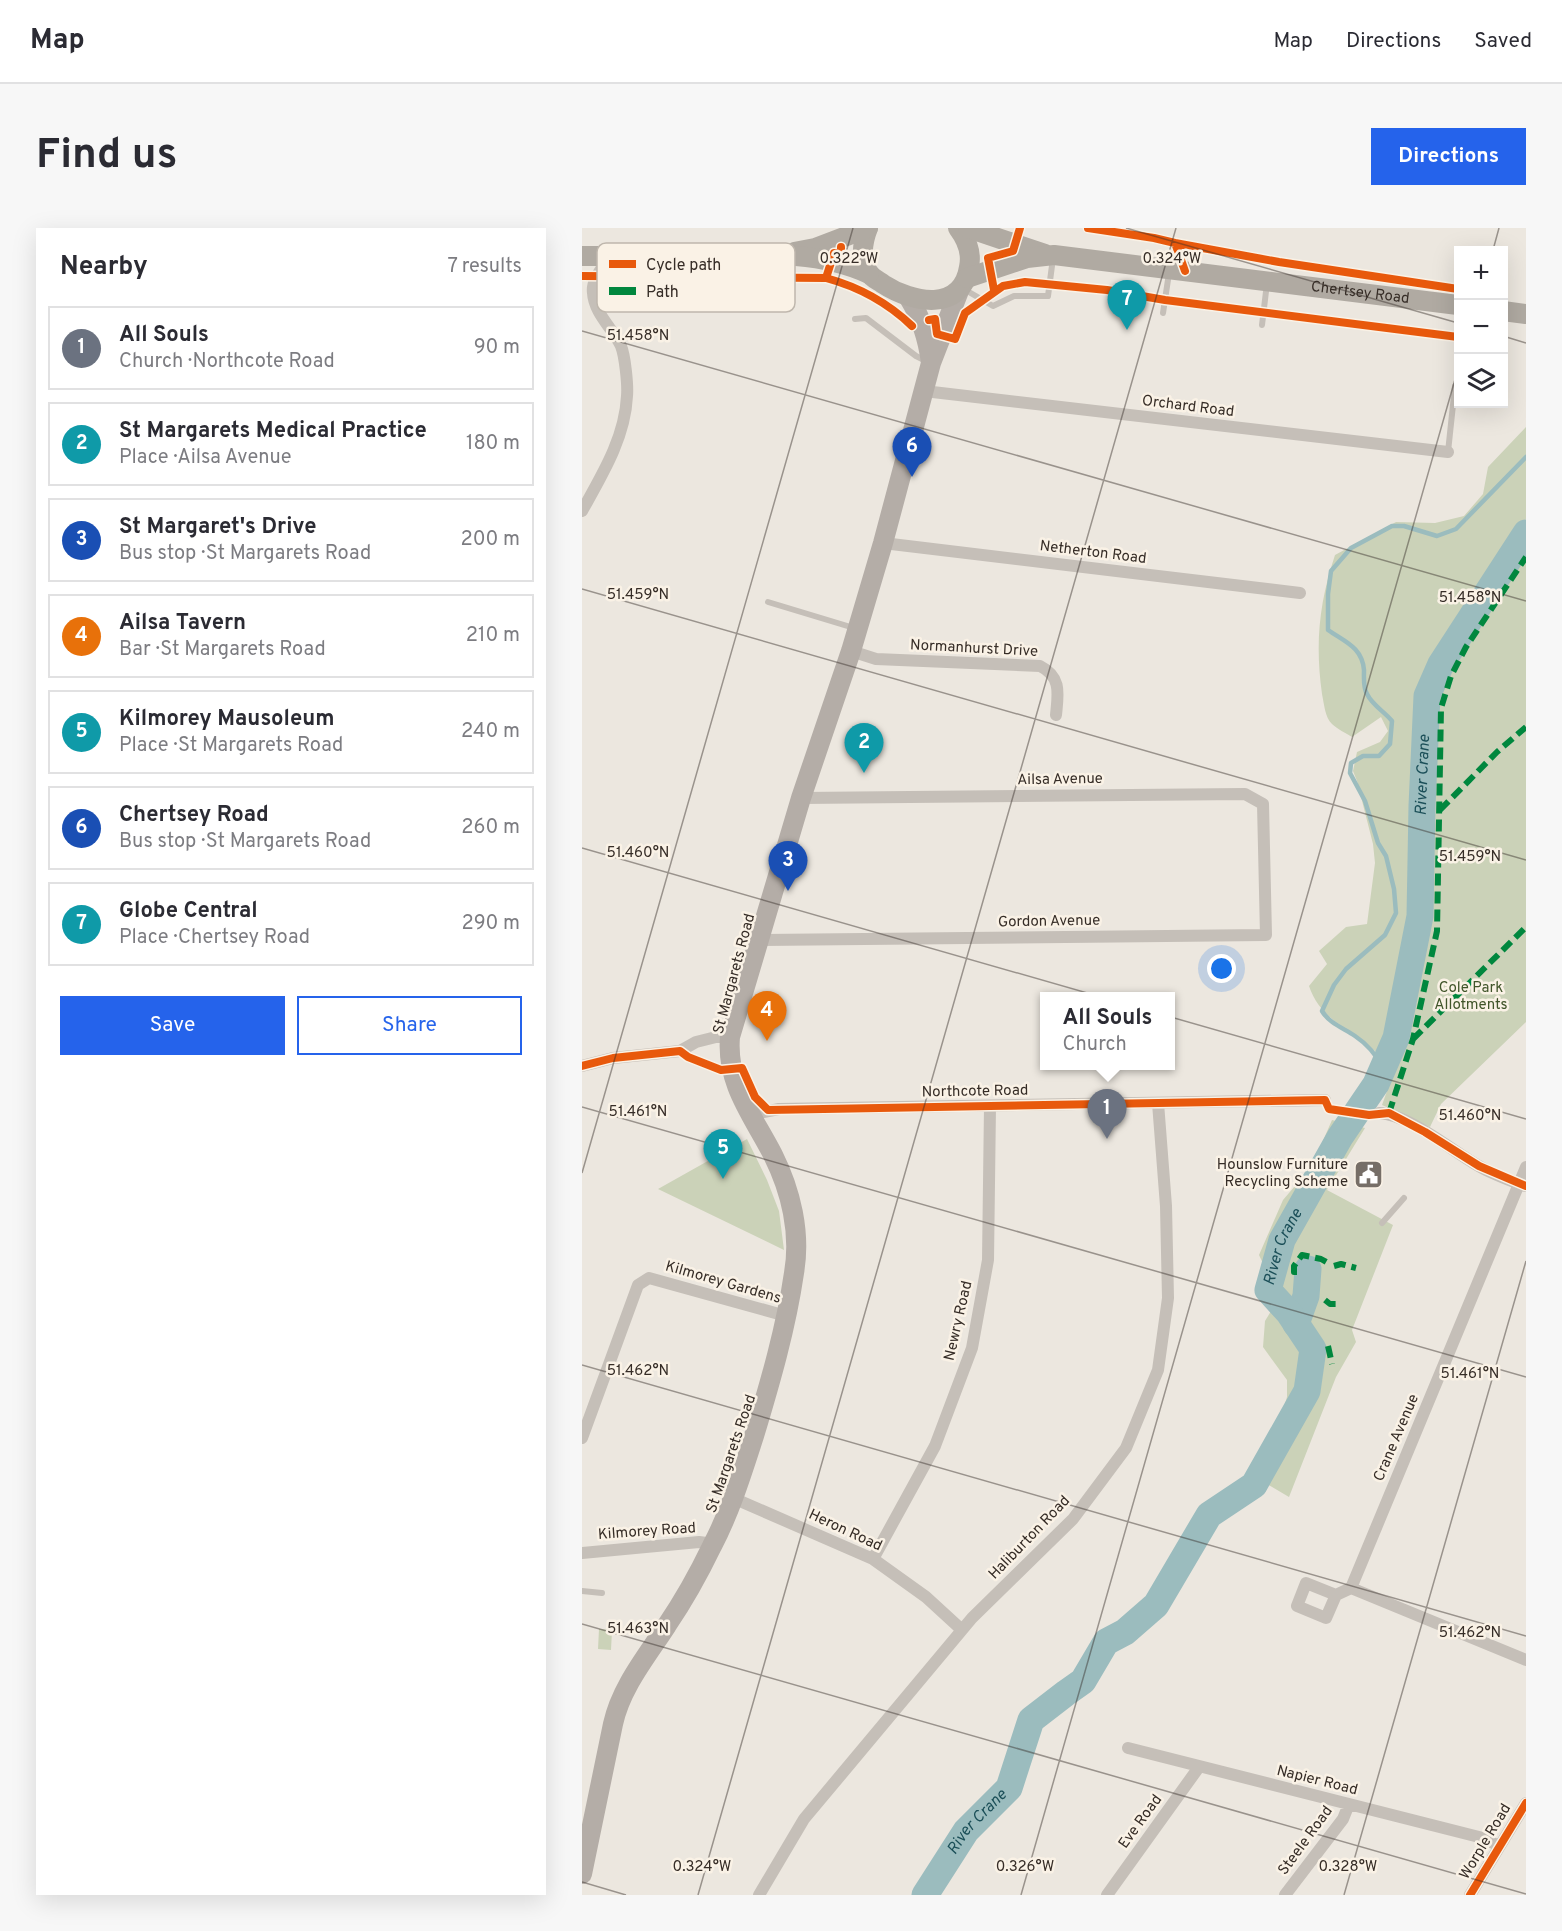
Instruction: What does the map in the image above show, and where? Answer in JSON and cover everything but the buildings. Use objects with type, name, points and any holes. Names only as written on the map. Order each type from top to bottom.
[{"type":"highway","points":[[795,251],[815,248],[868,228]]},
{"type":"highway","points":[[868,228],[863,247],[864,261],[869,274]]},
{"type":"highway","points":[[958,228],[968,246],[970,260],[962,286]]},
{"type":"highway","name":"Chertsey Road","points":[[968,228],[1051,255],[1454,305]]},
{"type":"highway","name":"Chertsey Road","points":[[909,298],[931,300],[947,297],[962,286],[1027,258],[1051,255]]},
{"type":"highway","points":[[795,256],[856,268],[909,298]]},
{"type":"highway","points":[[1508,312],[1526,314]]},
{"type":"main road","name":"St Margarets Road","points":[[582,1874],[619,1703],[683,1601],[714,1544],[733,1497],[762,1411],[786,1316],[795,1272],[796,1224],[773,1154],[749,1115],[734,1076],[730,1037],[801,798],[851,651],[884,543],[931,363],[962,286]]},
{"type":"main road","name":"St Margarets Road","points":[[909,298],[923,322],[929,342],[931,363]]},
{"type":"street","points":[[597,280],[593,294],[597,306]]},
{"type":"street","points":[[582,294],[597,308]]},
{"type":"street","points":[[582,511],[608,463],[622,430],[628,395],[622,348],[600,312]]},
{"type":"street","name":"Orchard Road","points":[[924,392],[1448,452]]},
{"type":"street","name":"Netherton Road","points":[[884,543],[1300,593]]},
{"type":"street","name":"Normanhurst Drive","points":[[851,651],[876,658],[1040,666],[1050,671],[1058,688],[1056,715]]},
{"type":"street","name":"Ailsa Avenue","points":[[801,798],[1245,794],[1263,804],[1264,859]]},
{"type":"street","name":"Gordon Avenue","points":[[758,940],[1266,934],[1264,859]]},
{"type":"street","points":[[582,1066],[613,1058],[680,1051],[696,1042],[716,1037],[730,1037]]},
{"type":"street","name":"Northcote Road","points":[[749,1115],[779,1109],[1326,1100]]},
{"type":"street","name":"Haliburton Road","points":[[759,1895],[804,1819],[962,1630],[1073,1519],[1126,1448],[1158,1370],[1168,1298],[1166,1206],[1158,1103]]},
{"type":"street","name":"Newry Road","points":[[873,1559],[935,1446],[972,1348],[988,1260],[990,1106]]},
{"type":"street","points":[[1379,1113],[1389,1113],[1425,1132],[1479,1166],[1522,1185]]},
{"type":"street","name":"Crane Avenue","points":[[1351,1588],[1522,1185],[1526,1167]]},
{"type":"street","name":"Kilmorey Gardens","points":[[582,1438],[641,1281],[649,1278],[786,1316]]},
{"type":"street","name":"Heron Road","points":[[733,1497],[873,1559],[926,1597],[962,1630]]},
{"type":"street","name":"Kilmorey Road","points":[[582,1553],[699,1542],[714,1544]]},
{"type":"street","points":[[1336,1595],[1351,1588],[1526,1660]]},
{"type":"street","name":"Napier Road","points":[[1128,1748],[1483,1839],[1499,1846]]},
{"type":"street","name":"Eve Road","points":[[1108,1895],[1199,1767]]},
{"type":"street","name":"Worple Road","points":[[1474,1893],[1499,1846],[1526,1803]]},
{"type":"street","name":"Steele Road","points":[[1285,1895],[1343,1819],[1349,1804]]},
{"type":"lane","points":[[962,286],[993,306],[1014,296],[1048,296],[1051,255]]},
{"type":"lane","points":[[1163,313],[1169,269]]},
{"type":"lane","points":[[1262,324],[1267,282]]},
{"type":"lane","points":[[855,319],[866,318],[916,356],[931,363]]},
{"type":"lane","points":[[1448,452],[1454,395]]},
{"type":"lane","points":[[768,602],[857,629]]},
{"type":"lane","points":[[1382,1223],[1404,1198]]},
{"type":"lane","points":[[582,1591],[602,1593]]},
{"type":"green space","points":[[1526,427],[1526,519],[1450,633],[1430,675],[1417,688],[1412,914],[1388,1035],[1380,1056],[1330,1017],[1315,999],[1309,986],[1327,964],[1319,951],[1346,927],[1367,924],[1375,863],[1373,844],[1353,771],[1357,752],[1380,742],[1388,731],[1381,717],[1352,737],[1334,726],[1328,718],[1322,694],[1319,658],[1320,624],[1325,590],[1335,555],[1396,522],[1435,523],[1464,516],[1483,494],[1488,467]]},
{"type":"green space","name":"Cole Park Allotments","points":[[1526,549],[1526,1022],[1441,1104],[1430,1127],[1382,1105],[1405,1041],[1424,956],[1431,894],[1429,810],[1433,706],[1447,667]]},
{"type":"green space","points":[[1332,1120],[1365,1128],[1327,1190],[1393,1225],[1352,1330],[1356,1342],[1336,1377],[1289,1497],[1262,1481],[1287,1397],[1287,1380],[1263,1347],[1265,1321],[1276,1303],[1269,1276],[1259,1255],[1283,1200],[1312,1166]]},
{"type":"green space","points":[[747,1139],[779,1211],[784,1250],[658,1189]]},
{"type":"green space","points":[[599,1629],[612,1630],[611,1650],[598,1649]]},
{"type":"waterway","points":[[1383,1068],[1364,1043],[1332,1022],[1322,1011],[1334,985],[1346,969],[1385,935],[1396,913],[1394,889],[1386,856],[1378,843],[1365,801],[1350,773],[1351,763],[1363,756],[1379,756],[1390,744],[1392,721],[1372,702],[1366,692],[1363,662],[1356,650],[1328,630],[1328,594],[1331,571],[1351,548],[1392,526],[1404,526],[1437,536],[1456,529],[1526,457]]},
{"type":"waterway","name":"River Crane","points":[[925,1895],[966,1831],[1009,1788],[1031,1720],[1083,1681],[1106,1642],[1125,1632],[1156,1605],[1209,1515],[1254,1485],[1307,1391],[1313,1349],[1289,1313],[1268,1290],[1282,1240],[1340,1137],[1376,1084],[1396,1038],[1420,916],[1427,696],[1441,664],[1526,533]]},
{"type":"waterway","points":[[1296,1324],[1306,1296],[1308,1269]]},
{"type":"marked path","points":[[1389,1113],[1413,1039],[1437,931],[1441,708],[1451,676],[1466,647],[1526,557]]},
{"type":"marked path","points":[[1440,810],[1497,752],[1526,727]]},
{"type":"marked path","points":[[1413,1039],[1526,927]]},
{"type":"marked path","points":[[1297,1272],[1294,1272],[1294,1266],[1302,1255],[1328,1263]]},
{"type":"marked path","points":[[1334,1266],[1341,1264],[1356,1268]]},
{"type":"marked path","points":[[1325,1300],[1330,1304],[1338,1304]]},
{"type":"marked path","points":[[1328,1346],[1332,1364]]},
{"type":"cycle path","points":[[994,290],[988,258],[1013,251],[1020,228]]},
{"type":"cycle path","points":[[1088,228],[1175,243],[1185,271]]},
{"type":"cycle path","points":[[1175,243],[1279,262],[1454,288]]},
{"type":"cycle path","points":[[795,278],[826,278],[834,253],[841,253],[841,247]]},
{"type":"cycle path","points":[[582,276],[597,276]]},
{"type":"cycle path","points":[[826,278],[872,296],[912,326]]},
{"type":"cycle path","points":[[929,320],[935,319],[937,334],[955,339],[965,313],[1003,286],[1025,282],[1107,290],[1165,300],[1454,336]]},
{"type":"cycle path","points":[[582,1066],[613,1058],[680,1051],[688,1057],[721,1070],[742,1068],[755,1097],[768,1110],[1325,1100],[1329,1109],[1369,1115],[1389,1113],[1425,1132],[1479,1166],[1526,1186]]},
{"type":"cycle path","points":[[1470,1895],[1526,1803]]},
{"type":"place","name":"Globe Central","points":[[1127,330]]},
{"type":"place","name":"Chertsey Road","points":[[912,477]]},
{"type":"place","name":"St Margarets Medical Practice","points":[[864,773]]},
{"type":"place","name":"St Margaret's Drive","points":[[788,891]]},
{"type":"place","name":"Ailsa Tavern","points":[[767,1041]]},
{"type":"place","name":"All Souls","points":[[1107,1139]]},
{"type":"place","name":"Hounslow Furniture Recycling Scheme","points":[[1369,1174]]},
{"type":"place","name":"Kilmorey Mausoleum","points":[[723,1179]]}]
